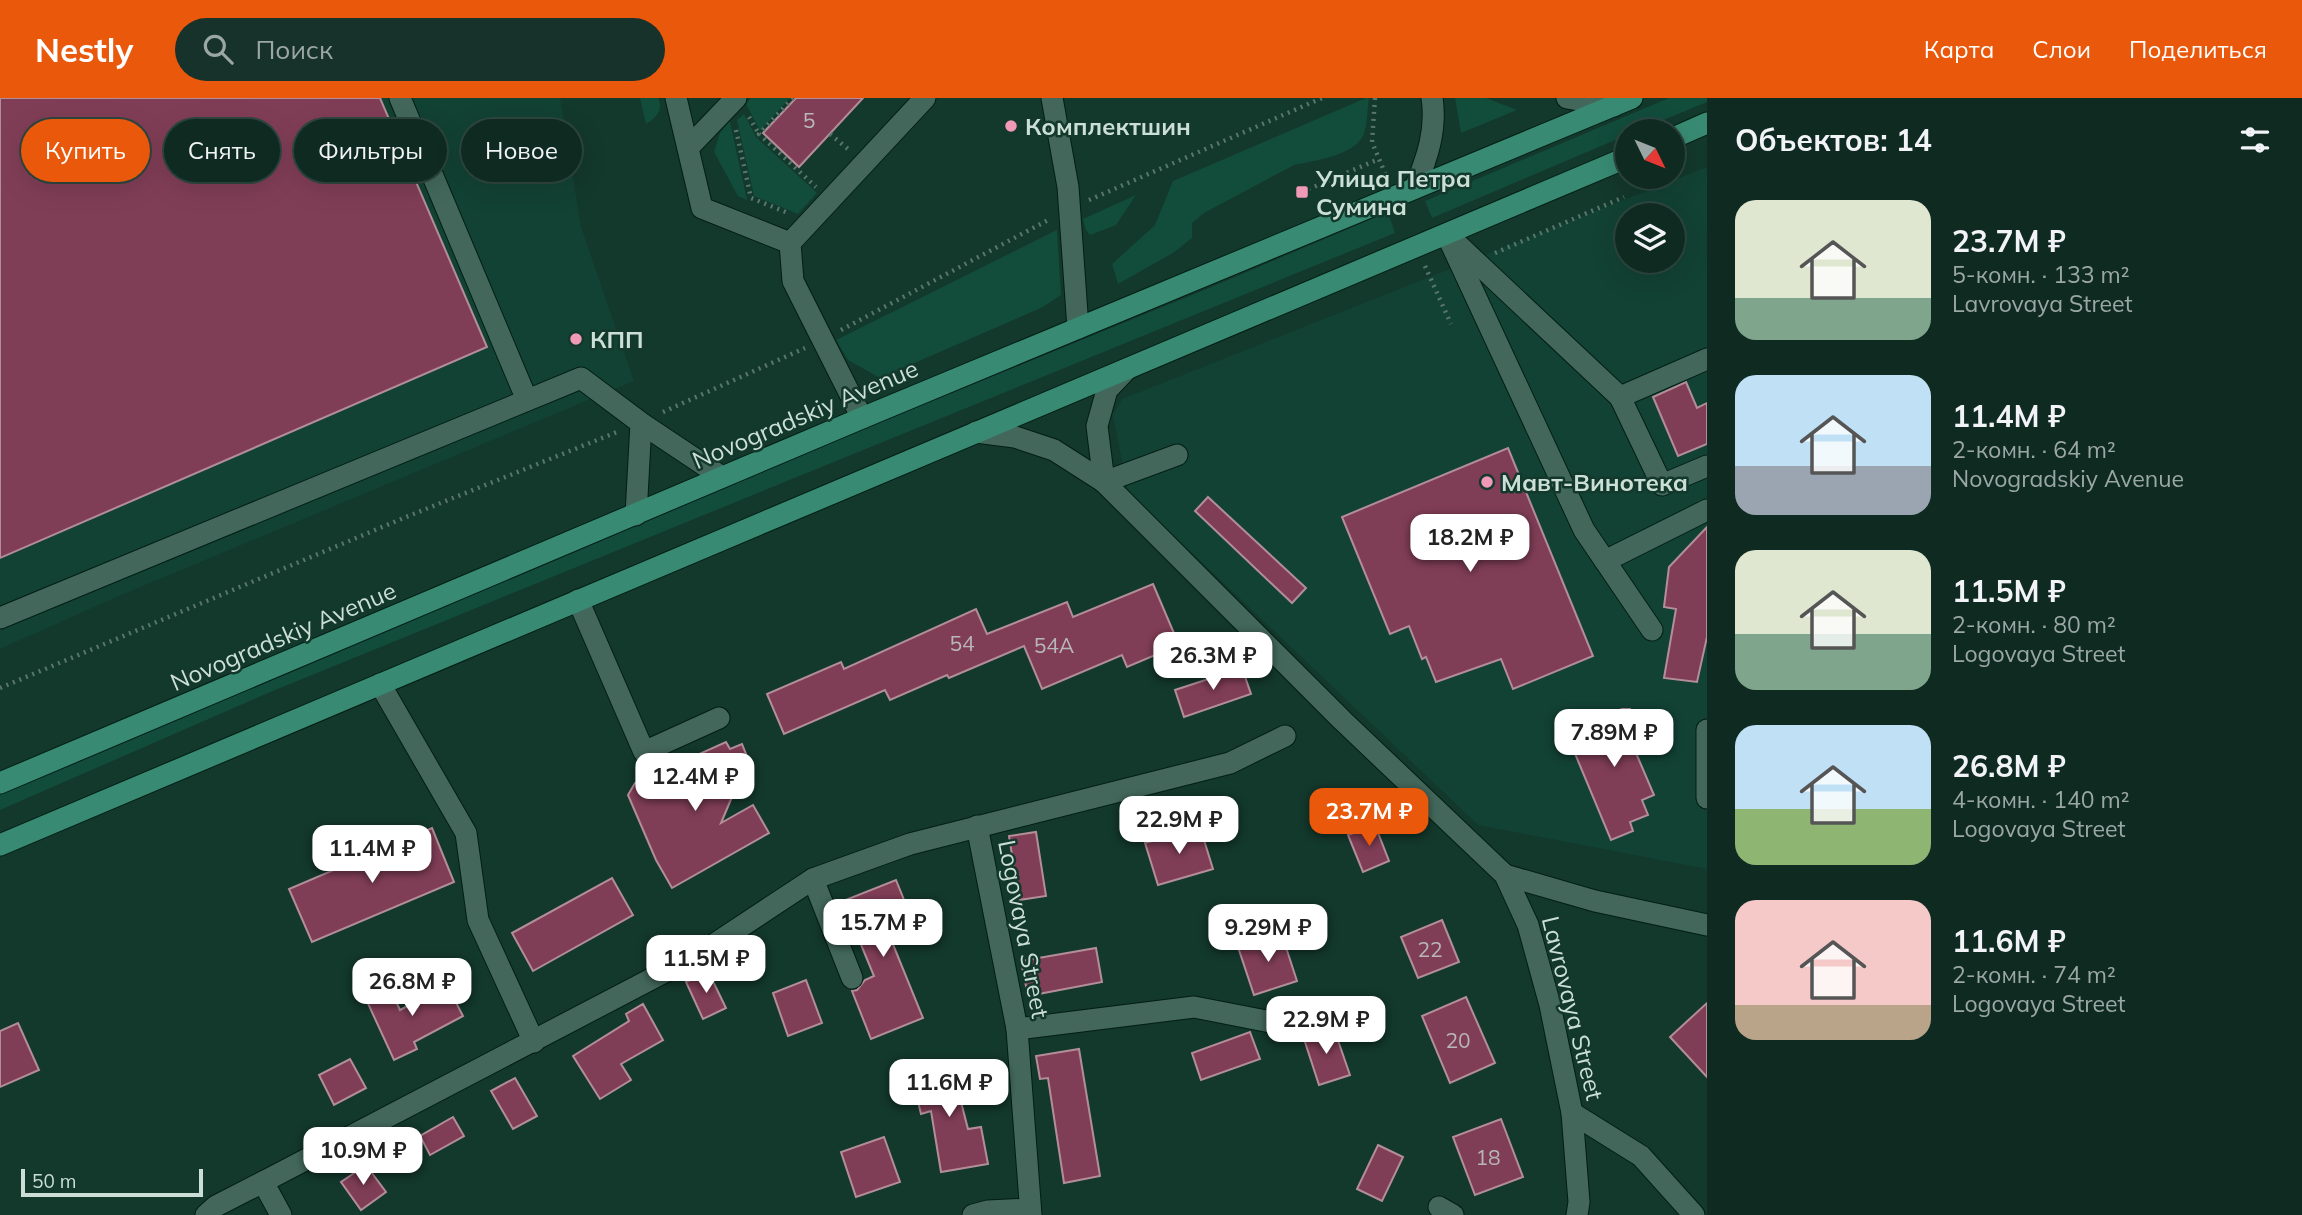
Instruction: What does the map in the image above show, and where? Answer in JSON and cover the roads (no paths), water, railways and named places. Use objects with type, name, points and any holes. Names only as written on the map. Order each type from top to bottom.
[{"type":"main road","name":"Novogradskiy Avenue","points":[[0,783],[862,418],[1623,102]]},
{"type":"main road","points":[[1685,133],[1707,123]]},
{"type":"main road","points":[[0,845],[1615,163]]},
{"type":"street","points":[[400,98],[527,400]]},
{"type":"street","points":[[676,98],[702,208],[790,243]]},
{"type":"street","points":[[862,418],[793,281],[790,243],[925,98]]},
{"type":"street","points":[[1052,98],[1069,209],[1078,328]]},
{"type":"street","points":[[1415,188],[1429,153],[1434,116],[1432,98]]},
{"type":"street","points":[[1567,98],[1623,102]]},
{"type":"street","points":[[688,148],[734,101]]},
{"type":"street","points":[[1447,235],[1469,265],[1620,397],[1662,485],[1707,466]]},
{"type":"street","points":[[1469,265],[1584,530],[1652,630]]},
{"type":"street","points":[[1620,397],[1707,359]]},
{"type":"street","points":[[1129,368],[1107,390],[1097,426],[1104,482],[1177,455]]},
{"type":"street","points":[[0,618],[581,378],[641,423],[722,477]]},
{"type":"street","points":[[636,515],[641,423]]},
{"type":"street","name":"Lavrovaya Street","points":[[976,432],[1015,437],[1054,450],[1104,482],[1342,720],[1505,875],[1528,925],[1550,1005],[1572,1113],[1579,1202],[1577,1215]]},
{"type":"street","points":[[1605,561],[1707,510]]},
{"type":"street","points":[[578,600],[644,752],[719,718]]},
{"type":"street","points":[[380,684],[466,833],[478,920],[534,1042]]},
{"type":"street","points":[[1707,730],[1707,798]]},
{"type":"street","name":"Logovaya Street","points":[[206,1215],[216,1206],[701,953],[813,879],[910,844],[1230,763],[1284,736]]},
{"type":"street","name":"Logovaya Street","points":[[973,1215],[988,1212],[1030,1212],[1017,1028],[977,826]]},
{"type":"street","points":[[1505,875],[1595,901],[1707,925]]},
{"type":"street","points":[[813,879],[852,978]]},
{"type":"street","points":[[1017,1028],[1194,1007],[1281,1024]]},
{"type":"street","points":[[1572,1113],[1641,1156],[1694,1215]]},
{"type":"street","points":[[263,1182],[281,1215]]},
{"type":"place","name":"Комплектшин","points":[[1011,126]]},
{"type":"place","name":"Улица Петра Сумина","points":[[1302,192]]},
{"type":"place","name":"КПП","points":[[576,339]]},
{"type":"place","name":"Мавт-Винотека","points":[[1487,482]]}]
